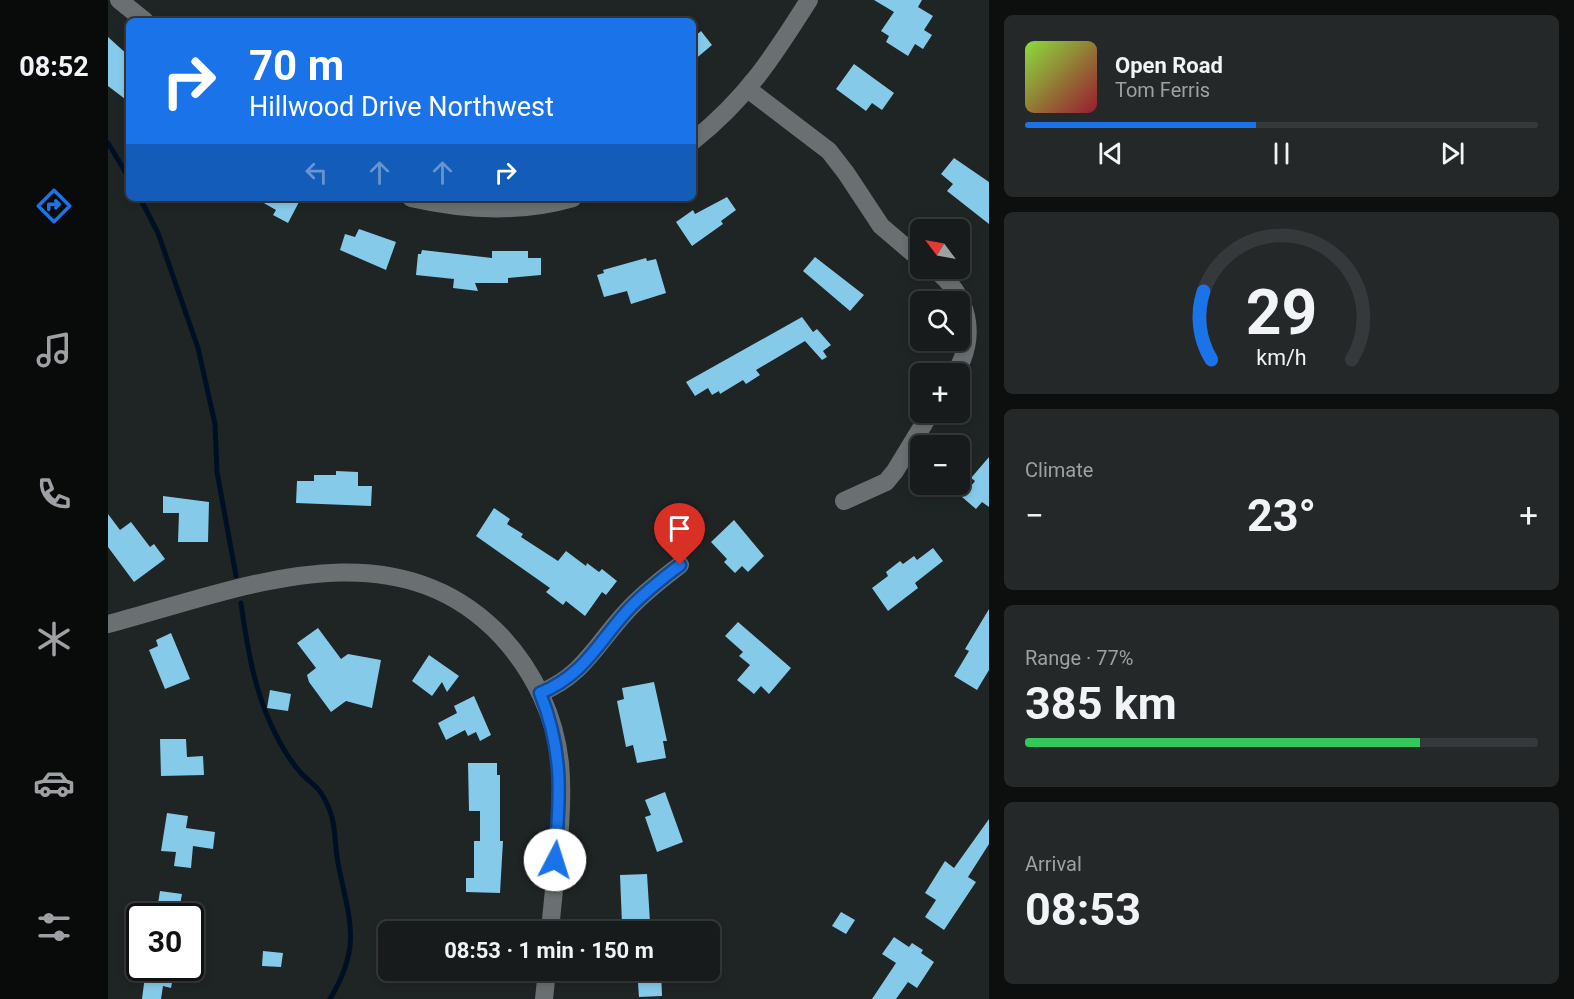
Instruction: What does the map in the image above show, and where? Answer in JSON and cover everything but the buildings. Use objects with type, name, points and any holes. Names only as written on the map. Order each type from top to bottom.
[{"type":"street","points":[[119,0],[141,18]]},
{"type":"street","points":[[696,139],[749,90],[808,0]]},
{"type":"street","points":[[749,90],[829,152],[846,173],[880,226],[910,251]]},
{"type":"street","points":[[432,201],[480,208],[527,206],[556,201]]},
{"type":"street","points":[[945,279],[952,285],[965,309],[968,342],[959,363]]},
{"type":"street","points":[[844,501],[886,482],[896,471],[924,423]]},
{"type":"street","points":[[540,693],[560,685],[578,672],[628,609],[680,565]]},
{"type":"street","points":[[108,624],[277,579],[323,573],[376,572],[426,585],[474,612],[511,647],[540,693],[556,740],[561,788],[551,921]]},
{"type":"street","points":[[544,999],[546,981]]},
{"type":"waterway","points":[[108,143],[126,173]]},
{"type":"waterway","points":[[142,201],[158,233],[198,348],[215,424],[217,472],[236,576]]},
{"type":"waterway","points":[[241,603],[253,670],[269,720],[291,760],[321,793],[333,820],[338,863],[351,932],[347,963],[330,999]]},
{"type":"route","points":[[555,860],[561,788],[560,764],[556,740],[540,693],[560,685],[578,672],[628,609],[680,565]]}]
